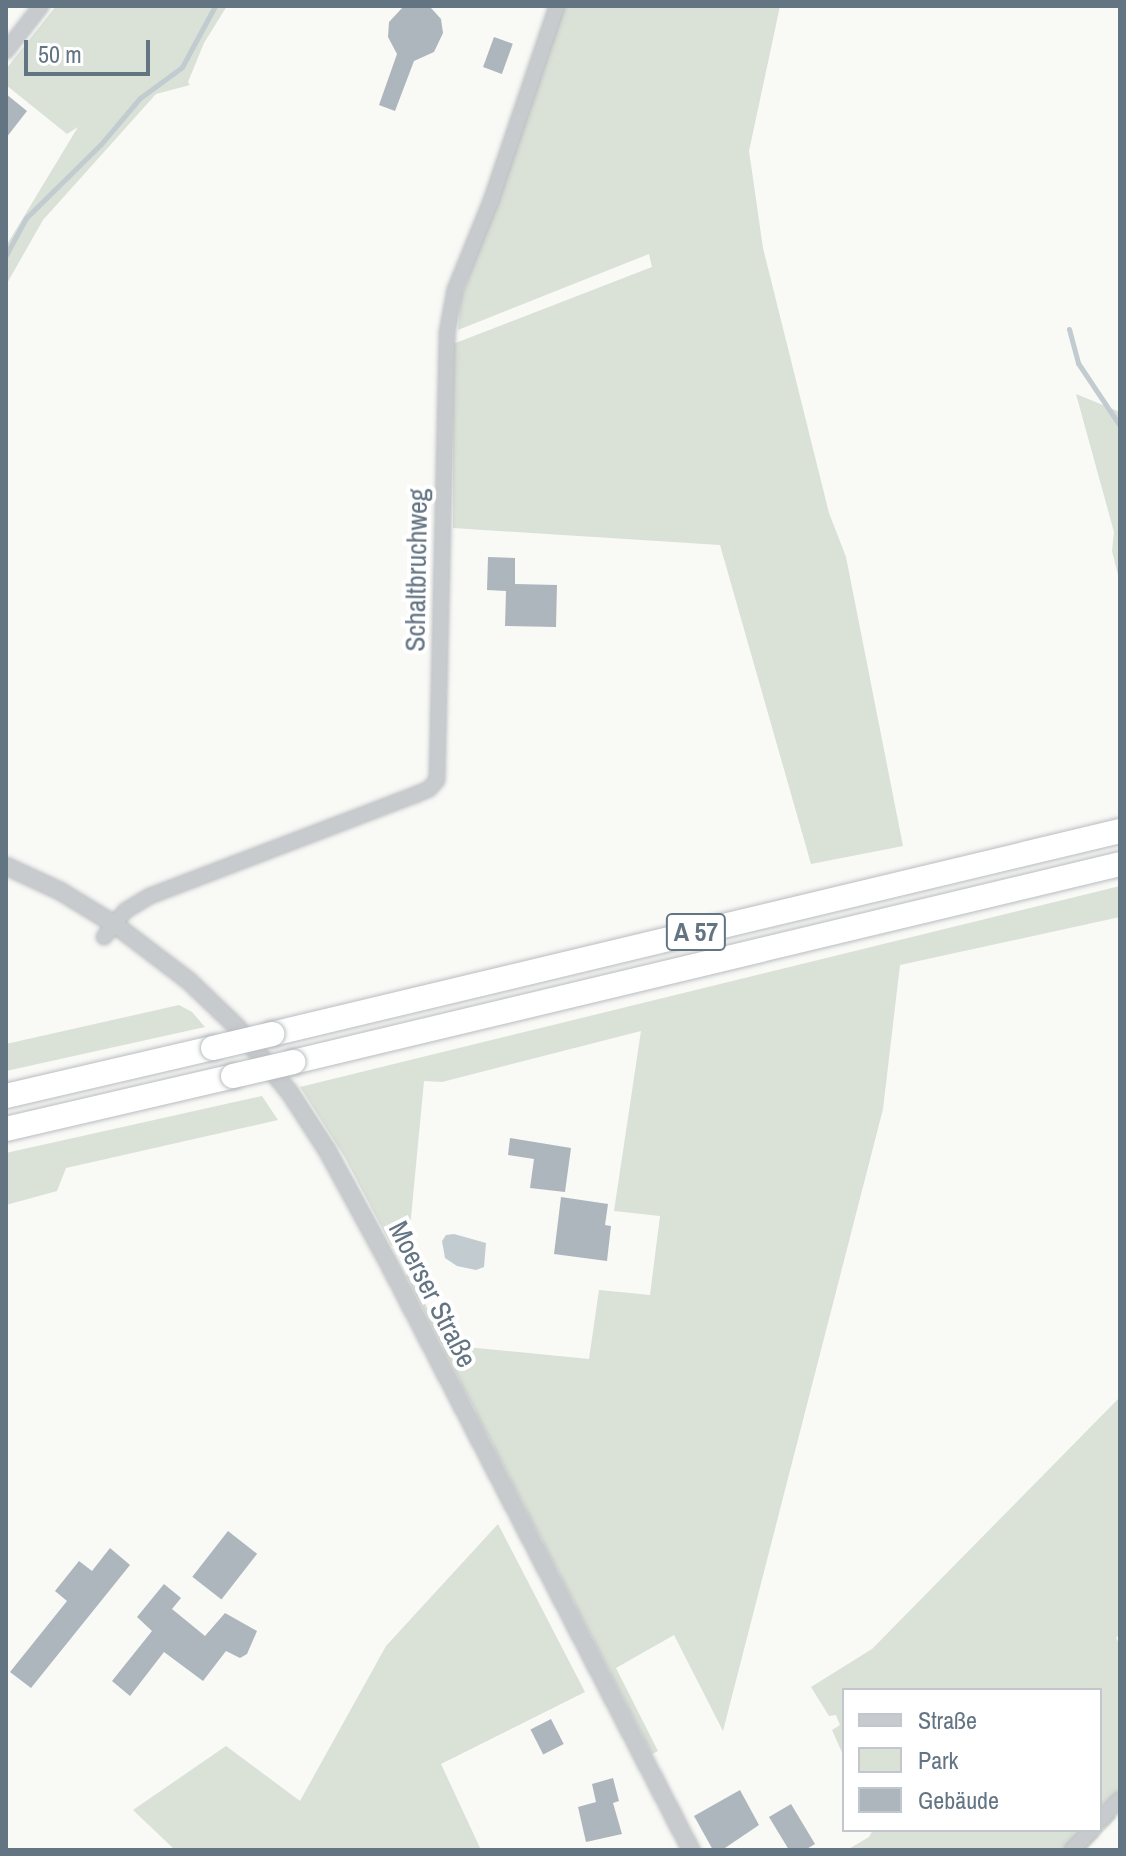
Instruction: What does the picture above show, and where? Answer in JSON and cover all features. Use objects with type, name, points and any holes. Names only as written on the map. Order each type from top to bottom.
[{"type":"highway","name":"A 57","points":[[6,1096],[1120,831]]},
{"type":"highway","name":"A 57","points":[[6,1129],[1120,864]]},
{"type":"street","points":[[6,51],[41,6]]},
{"type":"street","name":"Schaltbruchweg","points":[[109,930],[125,911],[150,896],[415,795],[429,789],[437,780],[447,333],[455,290],[491,201],[557,6]]},
{"type":"street","name":"Moerser Straße","points":[[6,866],[60,891],[109,930],[189,981],[236,1026],[290,1093],[327,1150],[691,1850]]},
{"type":"street","points":[[1102,1818],[1120,1799]]},
{"type":"street","points":[[1072,1850],[1089,1832]]},
{"type":"green space","points":[[56,6],[227,6],[204,43],[188,82],[190,85],[156,94],[43,220],[6,285],[6,246],[78,127],[67,134],[6,85],[6,69]]},
{"type":"green space","points":[[564,6],[780,6],[749,151],[763,248],[829,513],[846,557],[903,846],[811,864],[720,545],[453,528],[453,344],[652,267],[649,254],[458,330],[461,298]]},
{"type":"green space","points":[[1076,394],[1120,412],[1120,583],[1112,551],[1114,532]]},
{"type":"green space","points":[[1120,886],[1120,917],[900,965],[883,1109],[723,1731],[674,1635],[616,1668],[658,1751],[652,1754],[406,1276],[417,1243],[411,1276],[446,1345],[589,1359],[599,1290],[650,1295],[660,1216],[614,1211],[641,1031],[442,1082],[424,1081],[410,1228],[405,1241],[396,1248],[391,1245],[344,1156],[300,1087]]},
{"type":"green space","points":[[179,1005],[192,1012],[205,1027],[6,1071],[6,1044]]},
{"type":"green space","points":[[262,1096],[278,1120],[66,1168],[57,1191],[6,1205],[6,1153]]},
{"type":"green space","points":[[1120,1397],[1120,1634],[1116,1638],[1120,1645],[1120,1789],[1107,1806],[1116,1818],[1086,1850],[847,1850],[872,1832],[1102,1832],[1102,1688],[842,1688],[842,1752],[832,1730],[840,1725],[836,1715],[829,1716],[811,1687],[872,1649]]},
{"type":"green space","points":[[498,1524],[585,1692],[441,1764],[481,1850],[175,1850],[133,1810],[226,1746],[300,1801],[386,1646]]},
{"type":"shaded area","points":[[454,1234],[486,1243],[484,1267],[476,1270],[457,1266],[445,1258],[442,1241],[446,1235]]},
{"type":"building","points":[[404,6],[431,8],[441,19],[443,33],[434,52],[414,61],[395,111],[379,105],[397,54],[388,37],[389,22]]},
{"type":"building","points":[[494,37],[513,44],[502,74],[483,67]]},
{"type":"building","points":[[6,94],[27,111],[6,138]]},
{"type":"building","points":[[488,557],[515,558],[515,584],[557,585],[556,627],[505,626],[506,591],[487,590]]},
{"type":"building","points":[[510,1138],[571,1148],[565,1192],[530,1188],[534,1159],[508,1155]]},
{"type":"building","points":[[561,1197],[608,1204],[605,1225],[611,1226],[607,1261],[554,1254]]},
{"type":"building","points":[[228,1531],[257,1554],[221,1599],[192,1577]]},
{"type":"building","points":[[110,1548],[130,1565],[31,1688],[10,1672],[67,1601],[55,1591],[79,1561],[92,1571]]},
{"type":"building","points":[[164,1584],[181,1598],[172,1609],[205,1636],[225,1613],[257,1631],[247,1654],[240,1658],[226,1651],[203,1681],[164,1652],[130,1696],[112,1681],[152,1631],[137,1617]]},
{"type":"building","points":[[551,1719],[564,1744],[543,1754],[531,1729]]},
{"type":"building","points":[[613,1778],[619,1801],[613,1803],[622,1834],[586,1842],[578,1807],[596,1802],[592,1784]]},
{"type":"building","points":[[740,1790],[759,1825],[722,1850],[713,1850],[694,1816]]},
{"type":"building","points":[[791,1804],[815,1844],[805,1850],[789,1850],[769,1817]]},
{"type":"waterway","points":[[6,255],[26,218],[101,144],[140,98],[182,67],[215,6]]},
{"type":"waterway","points":[[1069,329],[1078,363],[1120,426]]}]
